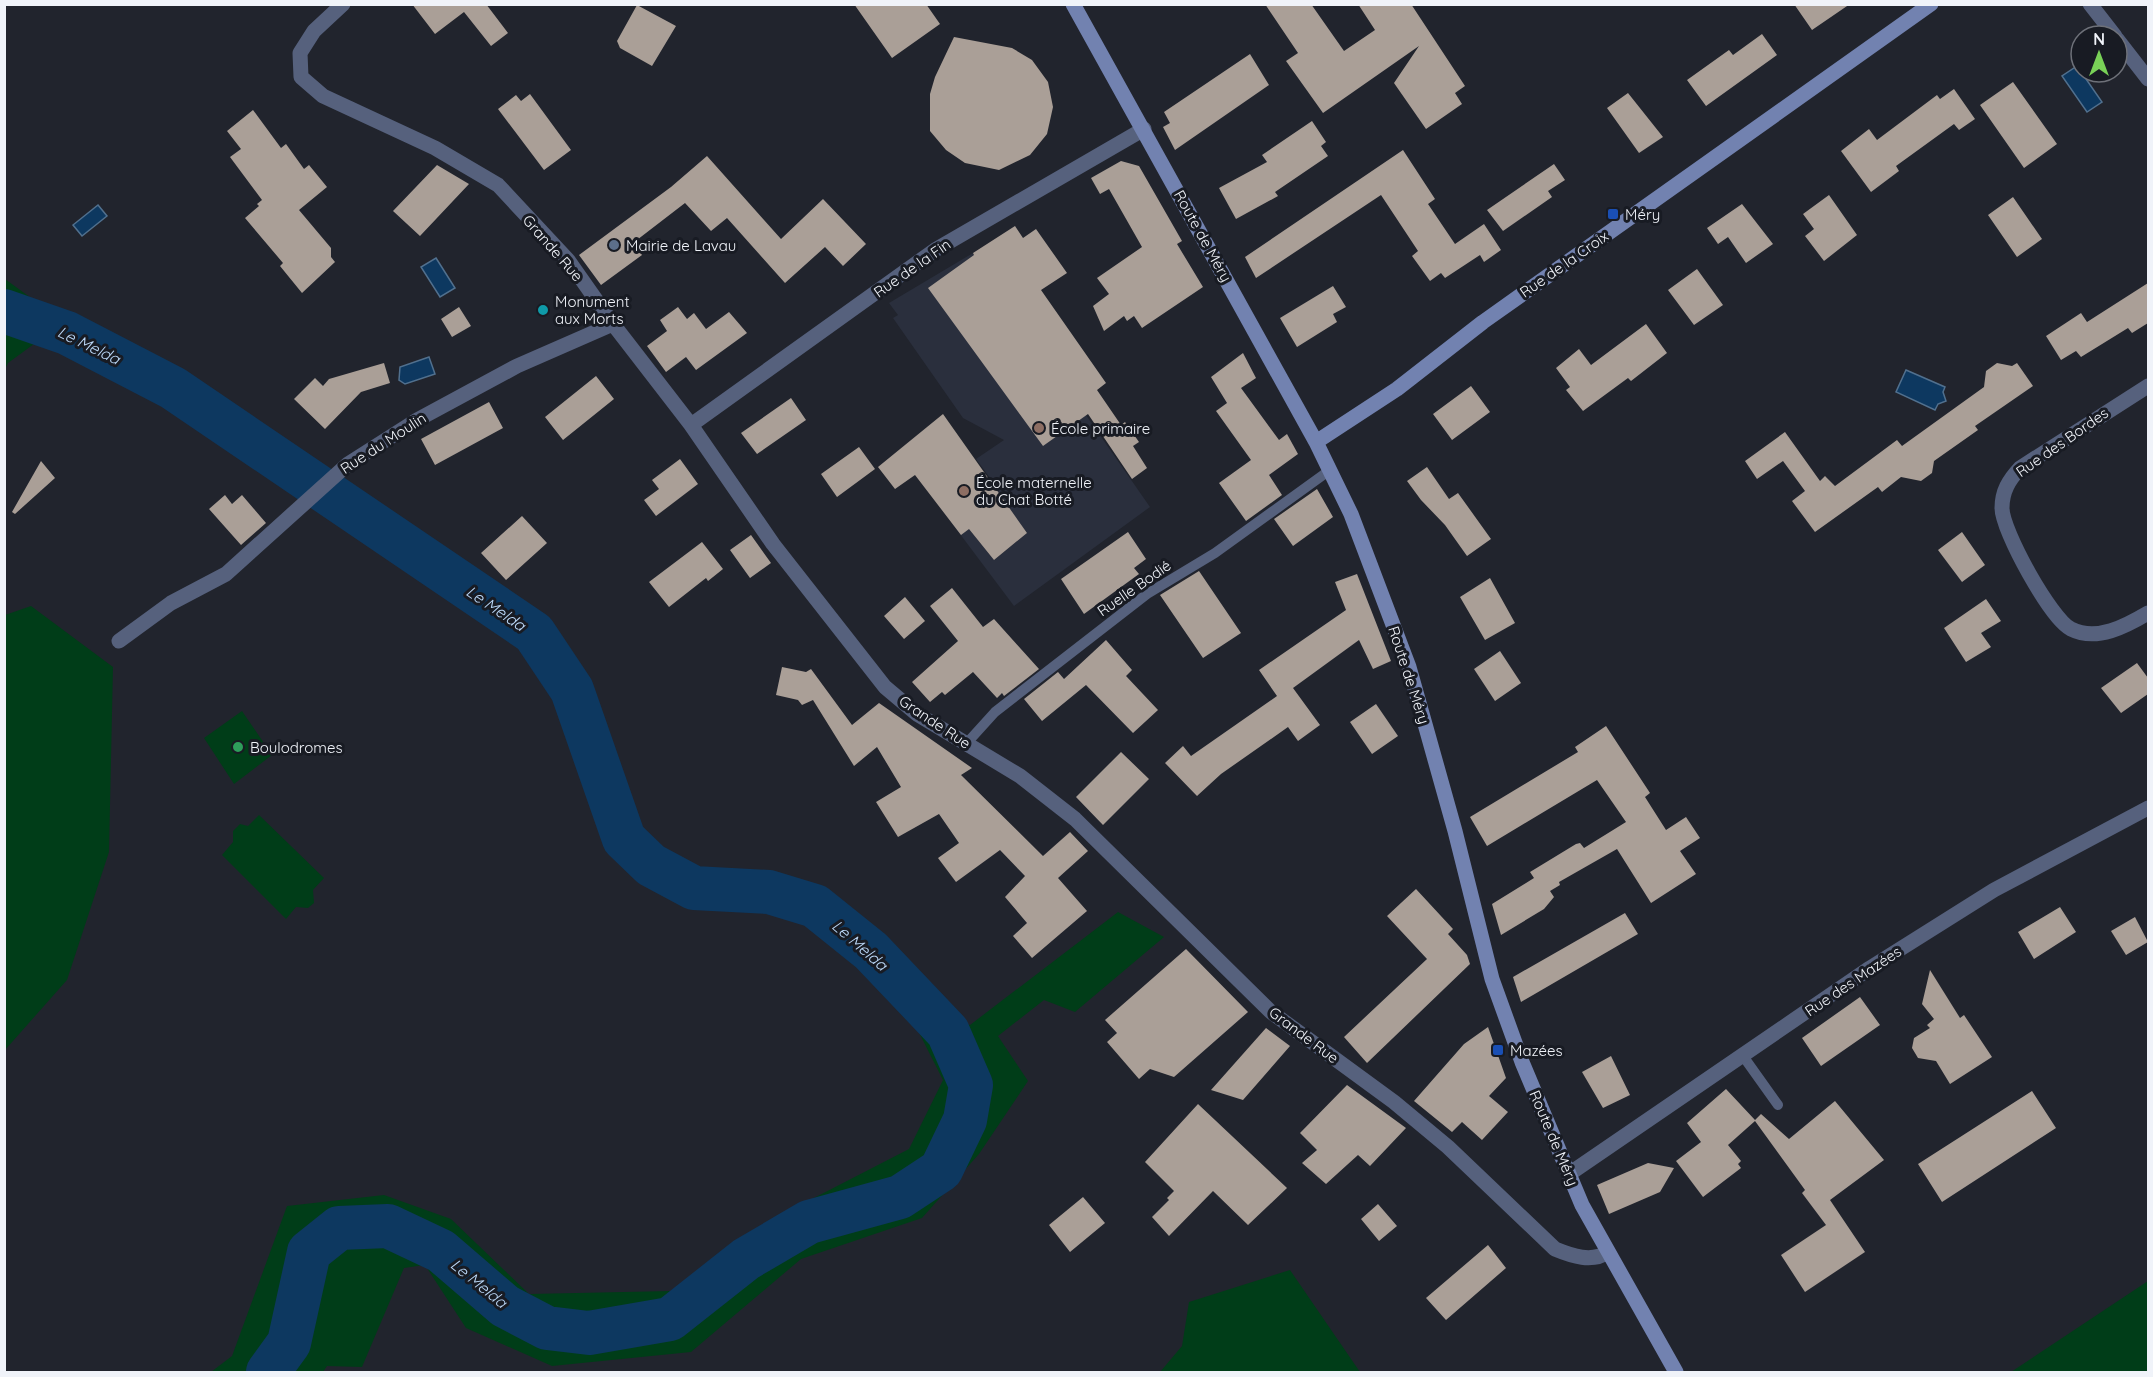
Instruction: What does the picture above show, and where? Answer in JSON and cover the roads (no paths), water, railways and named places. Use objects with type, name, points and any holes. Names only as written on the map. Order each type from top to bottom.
[{"type":"main road","name":"Route de Méry","points":[[1073,4],[1316,442],[1363,544],[1409,668],[1455,831],[1492,979],[1522,1062],[1582,1205],[1676,1372]]},
{"type":"main road","name":"Rue de la Croix","points":[[1316,442],[1397,389],[1483,322],[1931,4]]},
{"type":"street","name":"Grande Rue","points":[[343,4],[314,30],[300,53],[301,78],[323,96],[435,148],[498,185],[568,260],[613,324],[691,425],[773,544],[885,687],[917,714],[1020,776],[1076,819],[1271,1012],[1394,1102],[1448,1147],[1555,1249],[1571,1256],[1599,1258],[1608,1252]]},
{"type":"street","points":[[2090,4],[2106,24]]},
{"type":"street","points":[[2129,54],[2148,79]]},
{"type":"street","name":"Rue de la Fin","points":[[691,425],[934,250],[1144,129]]},
{"type":"street","name":"Rue du Moulin","points":[[119,641],[171,603],[226,574],[348,464],[417,420],[517,366],[613,324]]},
{"type":"street","name":"Rue des Bordes","points":[[2148,386],[2020,468],[2006,488],[2002,511],[2005,528],[2055,616],[2071,629],[2087,633],[2103,632],[2126,626],[2148,613]]},
{"type":"street","name":"Rue des Mazées","points":[[1569,1174],[1870,968],[1994,890],[2148,808]]},
{"type":"lane","name":"Ruelle Bodié","points":[[966,744],[995,712],[1146,594],[1215,553],[1330,470]]},
{"type":"lane","points":[[1743,1056],[1778,1105]]},
{"type":"water","points":[[2069,71],[2069,84],[2090,84],[2102,102],[2087,112],[2062,76]]},
{"type":"water","points":[[98,205],[107,216],[82,236],[73,225]]},
{"type":"water","points":[[436,258],[455,288],[440,297],[421,267]]},
{"type":"water","points":[[429,357],[435,374],[405,384],[399,380],[400,367]]},
{"type":"water","points":[[1906,370],[1945,387],[1943,392],[1946,401],[1938,404],[1935,410],[1896,392]]},
{"type":"waterway","name":"Le Melda","points":[[4,311],[67,333],[173,388],[534,633],[572,690],[624,839],[651,865],[694,888],[769,892],[815,906],[871,951],[948,1032],[971,1085],[965,1120],[941,1170],[900,1197],[809,1222],[746,1259],[670,1319],[589,1333],[547,1328],[505,1306],[441,1251],[388,1226],[339,1228],[309,1252],[289,1343],[268,1372]]},
{"type":"place","name":"Méry","points":[[1613,214]]},
{"type":"place","name":"Mairie de Lavau","points":[[614,245]]},
{"type":"place","name":"Monument aux Morts","points":[[543,310]]},
{"type":"place","name":"École primaire","points":[[1039,428]]},
{"type":"place","name":"École maternelle du Chat Botté","points":[[964,491]]},
{"type":"place","name":"Boulodromes","points":[[238,747]]},
{"type":"place","name":"Mazées","points":[[1498,1050]]}]
